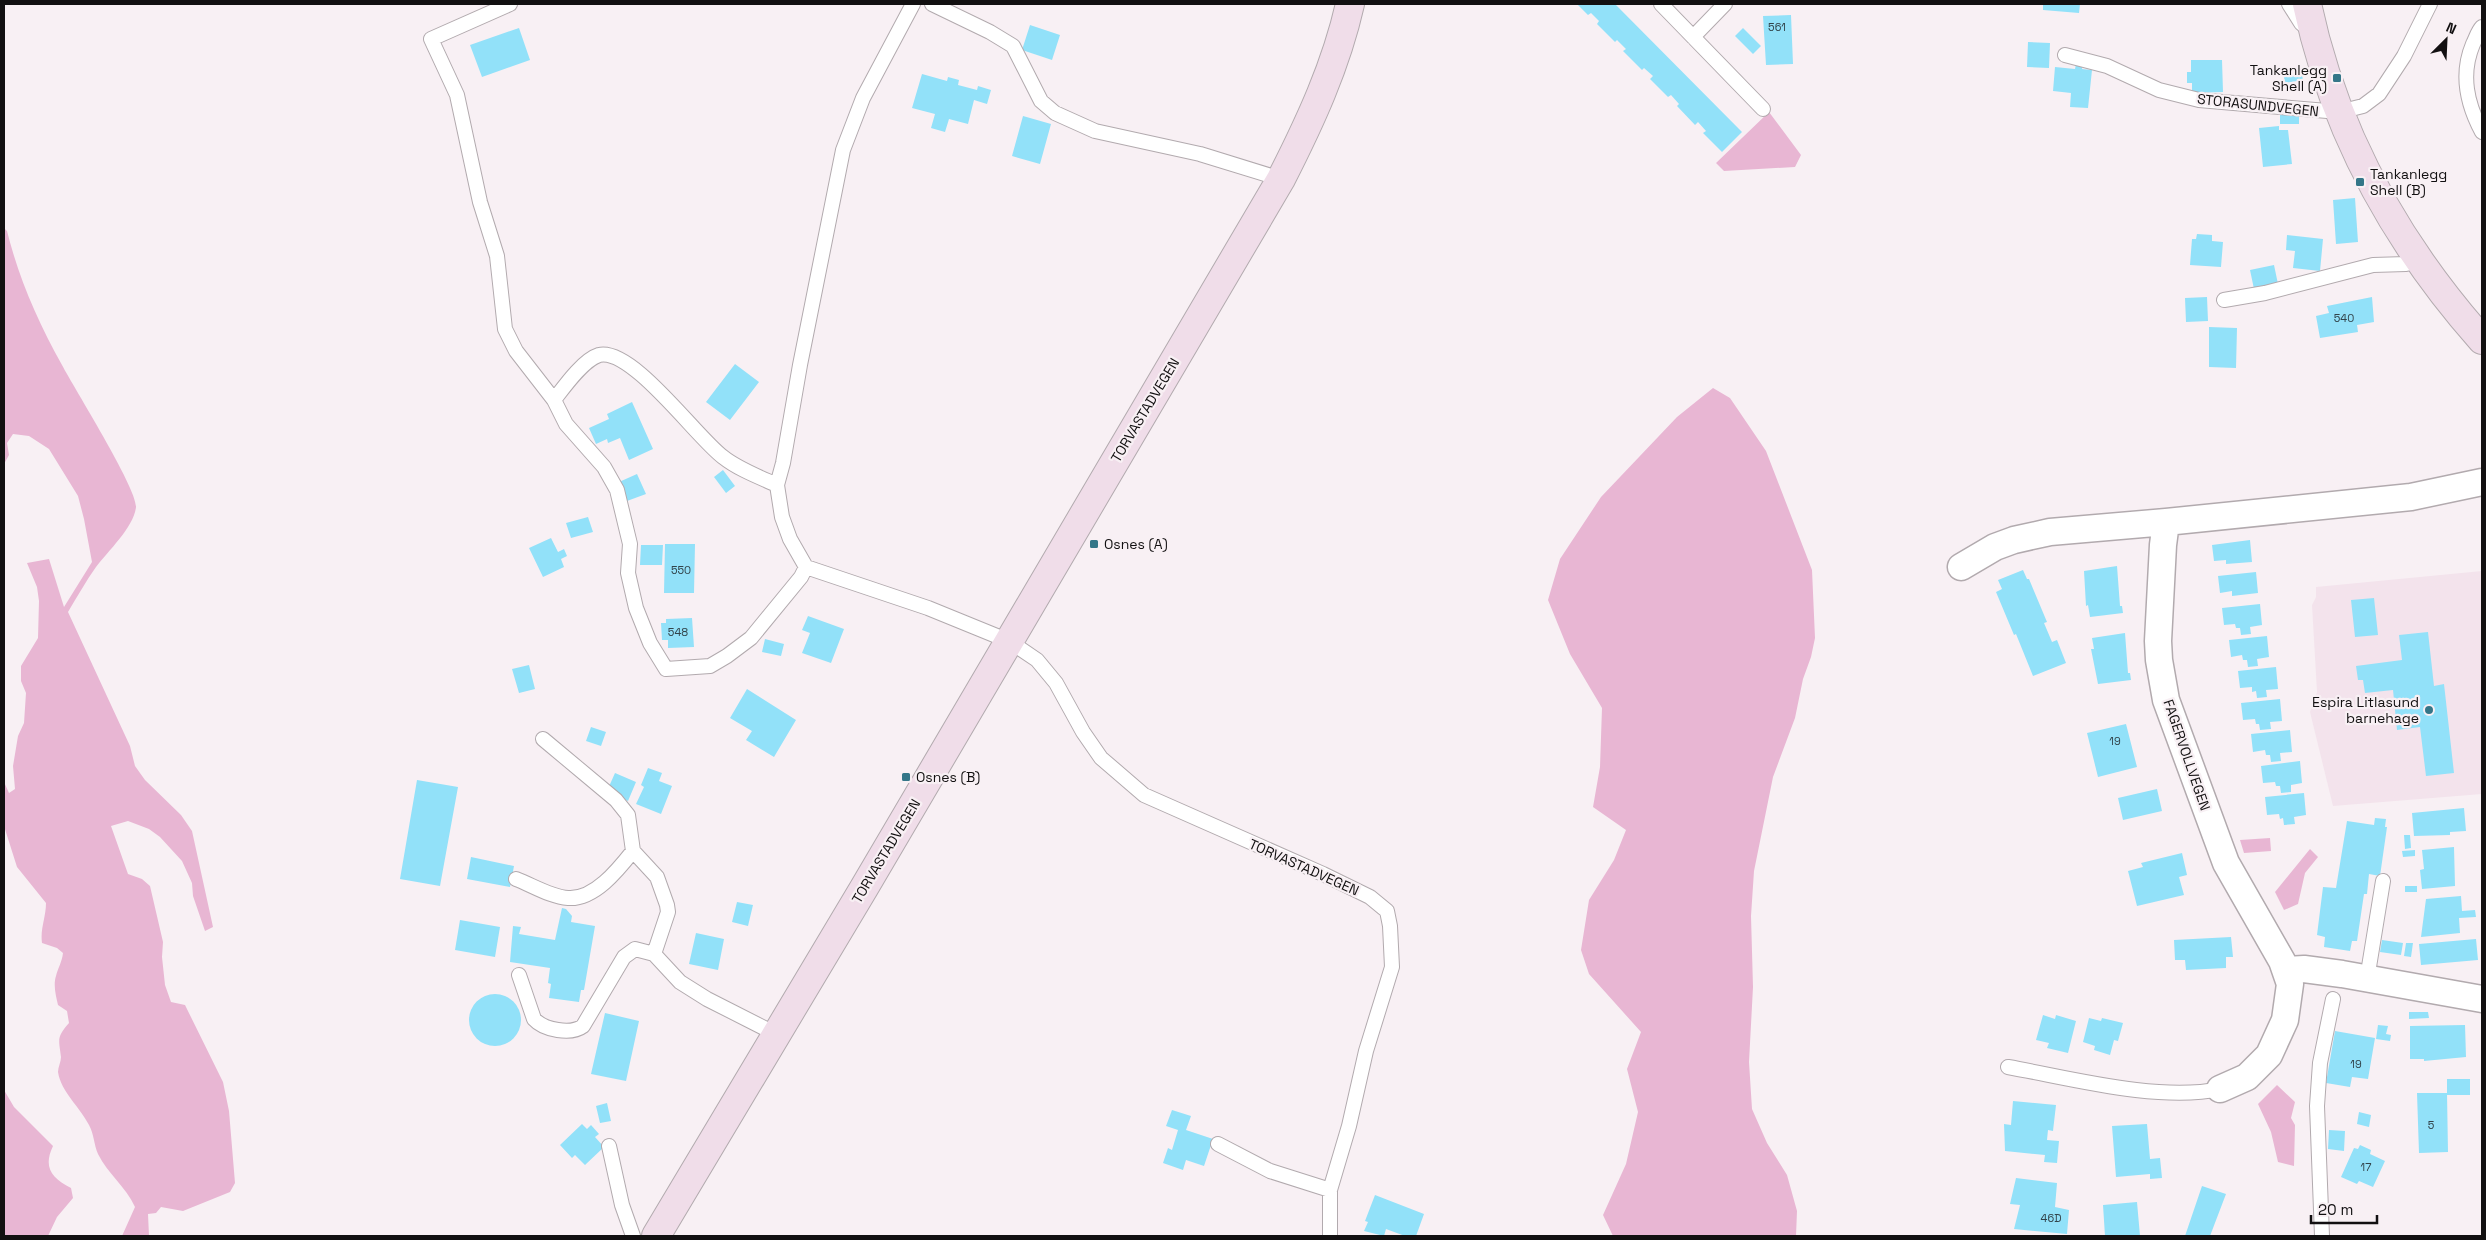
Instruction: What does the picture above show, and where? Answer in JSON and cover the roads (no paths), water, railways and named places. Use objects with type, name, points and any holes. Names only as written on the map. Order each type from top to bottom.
[{"type":"main road","name":"TORVASTADVEGEN","points":[[656,1236],[1281,179],[1317,106],[1331,70],[1350,4]]},
{"type":"main road","name":"STORASUNDVEGEN","points":[[2307,4],[2338,112],[2375,190],[2419,261],[2480,328]]},
{"type":"street","points":[[1961,568],[1995,547],[2027,536],[2411,497],[2482,482]]},
{"type":"street","name":"FAGERVOLLVEGEN","points":[[2166,522],[2162,545],[2158,641],[2159,660],[2166,700],[2226,864],[2286,970],[2290,984],[2288,1008],[2269,1055],[2252,1073],[2234,1085],[2220,1089]]},
{"type":"street","points":[[2286,970],[2304,969],[2482,999]]},
{"type":"lane","points":[[510,4],[431,39],[457,95],[480,202],[497,256],[505,329],[516,351],[554,400],[566,424],[604,467],[617,490],[630,544],[628,573],[636,608],[650,642],[666,669],[710,666],[727,656],[751,638],[801,578],[806,567],[793,546],[782,517],[777,485],[783,463],[843,150],[863,98],[913,4]]},
{"type":"lane","points":[[932,4],[990,32],[1013,46],[1041,101],[1055,113],[1095,131],[1200,154],[1281,179]]},
{"type":"lane","points":[[1661,4],[1763,109]]},
{"type":"lane","points":[[1693,37],[1725,4]]},
{"type":"lane","name":"STORASUNDVEGEN","points":[[2289,4],[2301,23],[2314,33]]},
{"type":"lane","name":"STORASUNDVEGEN","points":[[2065,55],[2107,66],[2159,90],[2199,100],[2338,112],[2362,106],[2379,94],[2404,56],[2430,4]]},
{"type":"lane","points":[[2482,27],[2469,54],[2466,71],[2466,92],[2471,112],[2482,132]]},
{"type":"lane","points":[[2224,300],[2266,293],[2373,265],[2406,264],[2419,261]]},
{"type":"lane","points":[[554,400],[579,369],[599,355],[614,356],[635,370],[676,407],[701,437],[723,458],[777,485]]},
{"type":"lane","name":"TORVASTADVEGEN","points":[[806,567],[928,608],[1009,641],[1037,660],[1056,684],[1083,732],[1101,758],[1144,795],[1323,874],[1370,897],[1387,911],[1390,926],[1392,967],[1366,1050],[1349,1126],[1330,1190],[1330,1236]]},
{"type":"lane","points":[[543,739],[616,800],[628,815],[633,852],[657,877],[667,905],[668,912],[654,954]]},
{"type":"lane","points":[[516,879],[567,898],[582,897],[600,887],[633,852]]},
{"type":"lane","points":[[2367,979],[2383,881]]},
{"type":"lane","points":[[519,975],[534,1019],[538,1024],[572,1031],[583,1026],[624,957],[636,949],[654,954],[680,982],[776,1034]]},
{"type":"lane","points":[[2322,1236],[2317,1106],[2320,1063],[2333,1000]]},
{"type":"lane","name":"FAGERVOLLVEGEN","points":[[2008,1067],[2136,1089],[2187,1093],[2220,1089]]},
{"type":"lane","points":[[1218,1144],[1270,1171],[1330,1190]]},
{"type":"lane","points":[[609,1146],[622,1205],[633,1236]]},
{"type":"place","name":"Tankanlegg Shell (A)","points":[[2337,78]]},
{"type":"place","name":"Tankanlegg Shell (B)","points":[[2360,182]]},
{"type":"place","name":"Osnes (A)","points":[[1094,544]]},
{"type":"place","name":"Espira Litlasund barnehage","points":[[2429,710]]},
{"type":"place","name":"Osnes (B)","points":[[906,777]]}]
